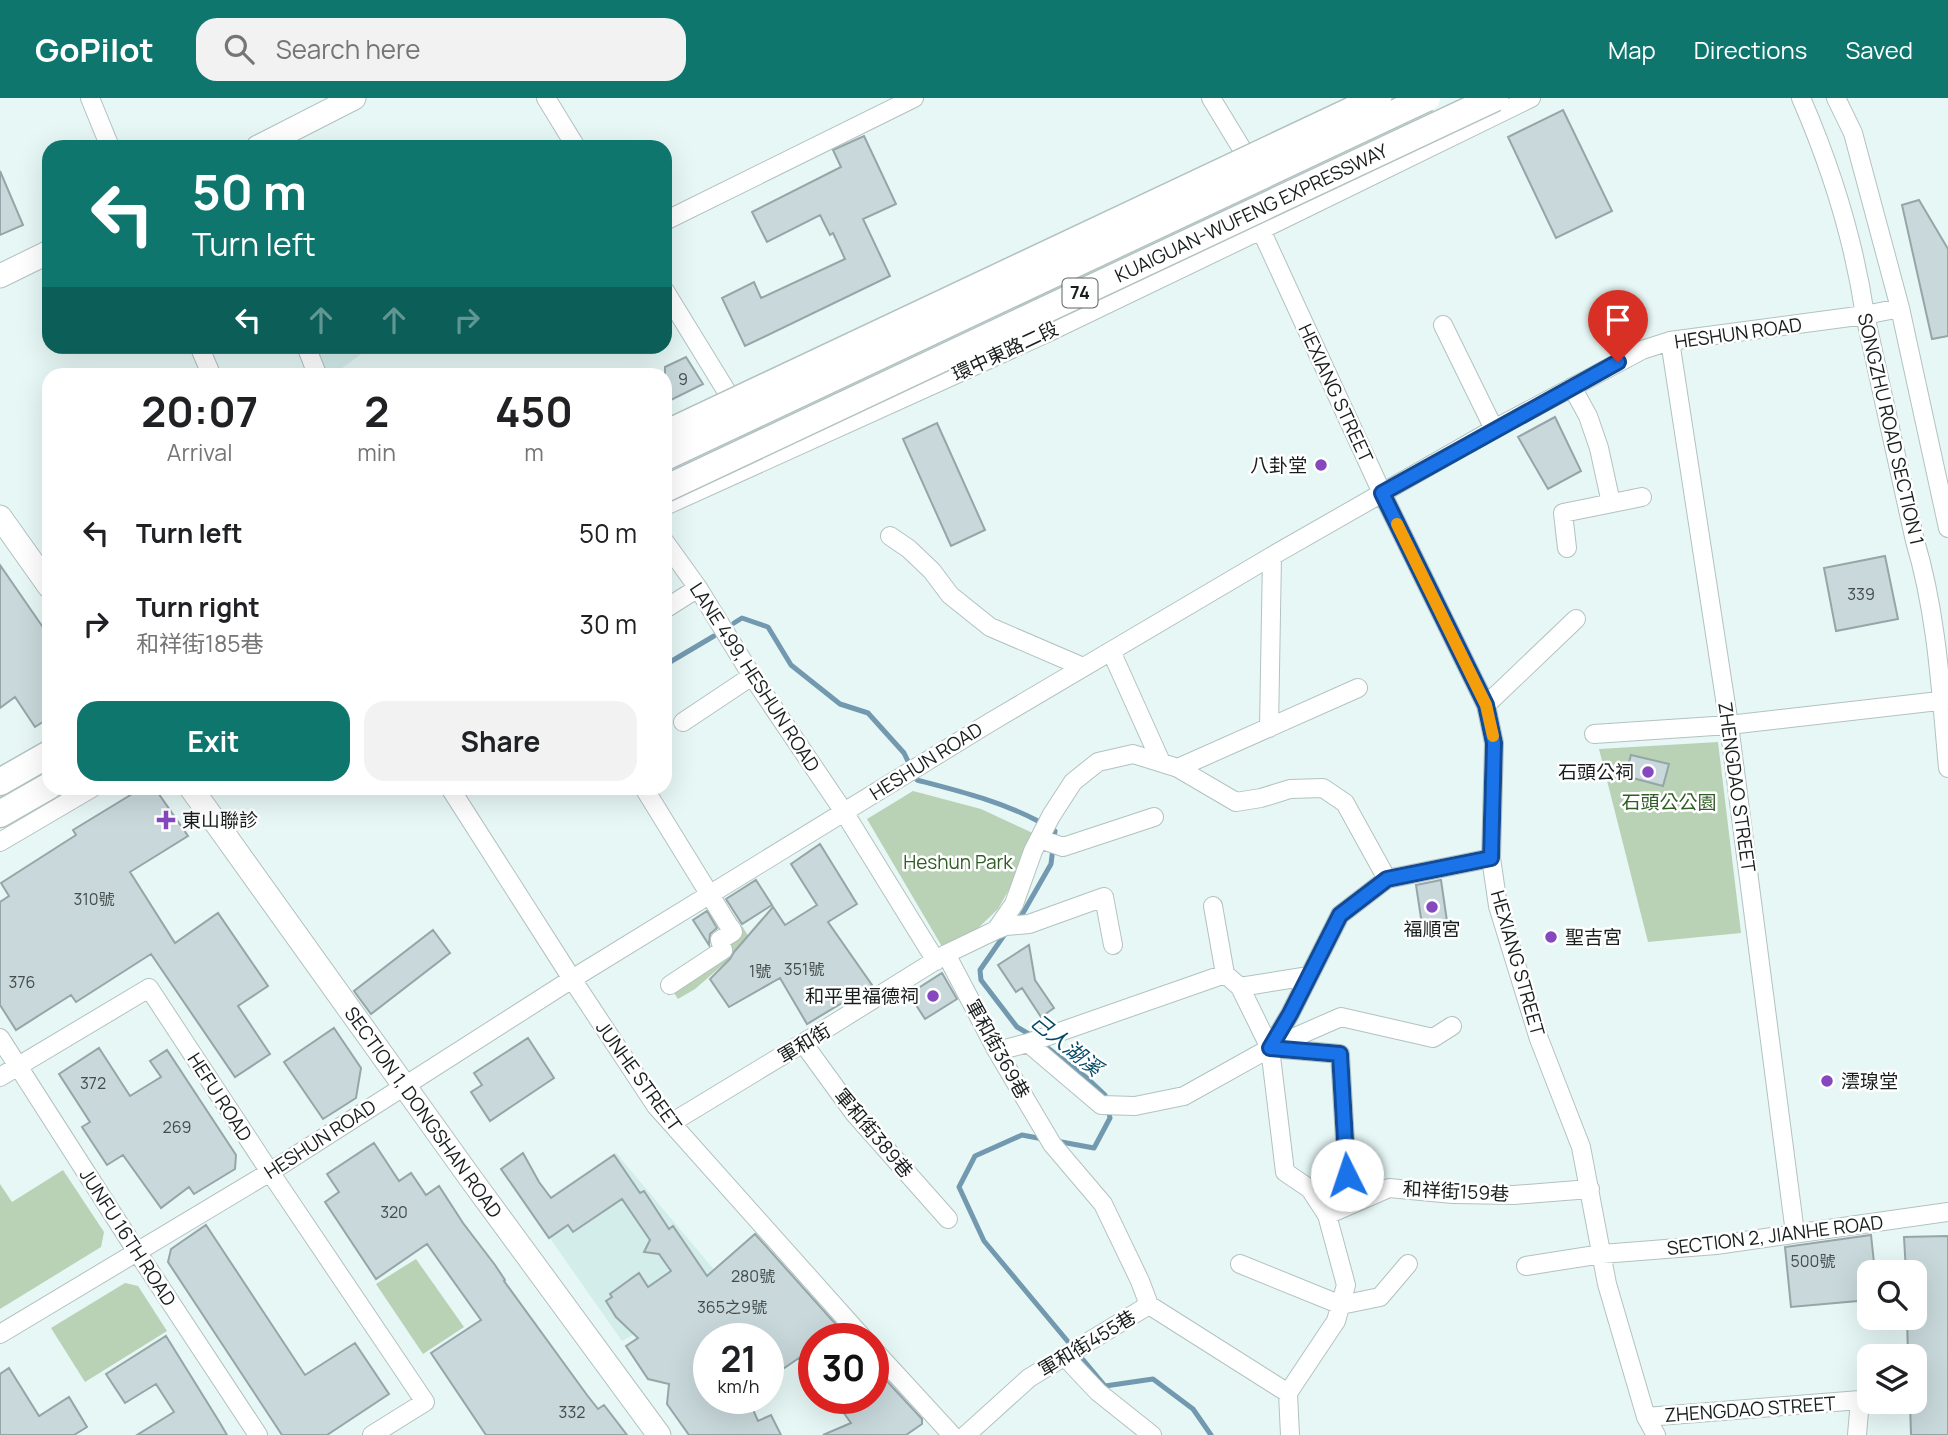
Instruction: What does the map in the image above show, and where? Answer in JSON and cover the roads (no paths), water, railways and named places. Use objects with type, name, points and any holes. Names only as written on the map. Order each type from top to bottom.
[{"type":"highway","name":"74","points":[[672,431],[1378,98]]},
{"type":"highway","name":"KUAIGUAN-WUFENG EXPRESSWAY","points":[[672,454],[1427,98]]},
{"type":"highway","name":"KUAIGUAN-WUFENG EXPRESSWAY","points":[[672,486],[1495,98]]},
{"type":"highway","points":[[0,782],[42,758]]},
{"type":"highway","points":[[0,814],[42,790]]},
{"type":"main road","points":[[278,140],[354,98]]},
{"type":"main road","points":[[0,276],[42,255]]},
{"type":"main road","points":[[0,517],[42,576]]},
{"type":"main road","name":"SECTION 1, DONGSHAN ROAD","points":[[196,795],[659,1435]]},
{"type":"street","points":[[90,98],[107,140]]},
{"type":"street","points":[[546,98],[572,140]]},
{"type":"street","points":[[672,218],[914,98]]},
{"type":"street","name":"HEXIANG STREET","points":[[1211,98],[1245,153],[1261,230],[1382,493],[1486,705],[1494,743],[1491,858],[1498,906],[1539,1038],[1581,1147],[1620,1331],[1646,1417],[1656,1435]]},
{"type":"street","points":[[672,442],[1403,98]]},
{"type":"street","name":"環中東路二段","points":[[672,503],[1032,339],[1531,98]]},
{"type":"street","name":"SONGZHU ROAD SECTION 1","points":[[1801,98],[1831,176],[1860,280],[1865,315],[1915,541],[1926,576],[1945,701],[1948,768]]},
{"type":"street","name":"SONGZHU ROAD SECTION 1","points":[[1836,98],[1853,133],[1900,308],[1948,528]]},
{"type":"street","points":[[672,302],[768,459]]},
{"type":"street","name":"HESHUN ROAD","points":[[0,1334],[270,1172],[572,979],[922,763],[1272,556],[1494,429],[1642,350],[1670,341],[1900,308]]},
{"type":"street","points":[[1443,325],[1494,429]]},
{"type":"street","name":"ZHENGDAO STREET","points":[[1670,341],[1729,725],[1795,1233]]},
{"type":"street","points":[[1572,387],[1588,416],[1599,448],[1611,503]]},
{"type":"street","points":[[1567,548],[1563,513],[1642,497]]},
{"type":"street","points":[[890,536],[909,549],[932,571],[950,595],[990,627],[1083,667]]},
{"type":"street","name":"LANE 499, HESHUN ROAD","points":[[672,552],[941,957]]},
{"type":"street","points":[[1269,728],[1272,556]]},
{"type":"street","points":[[672,605],[698,588]]},
{"type":"street","points":[[1486,705],[1576,619]]},
{"type":"street","points":[[1111,651],[1170,765]]},
{"type":"street","points":[[683,722],[752,676]]},
{"type":"street","points":[[1170,765],[1269,728],[1358,688]]},
{"type":"street","points":[[1594,734],[1729,725],[1945,701]]},
{"type":"street","points":[[0,768],[42,745]]},
{"type":"street","points":[[1001,928],[1014,904],[1033,852],[1051,816],[1073,782],[1098,762],[1133,754],[1170,765],[1236,803],[1290,789],[1323,788],[1345,803],[1387,879]]},
{"type":"street","points":[[0,842],[80,795]]},
{"type":"street","name":"JUNHE STREET","points":[[454,795],[656,1106],[850,1323]]},
{"type":"street","points":[[648,795],[733,932],[720,940],[723,950],[670,985]]},
{"type":"street","points":[[1040,839],[1060,847],[1154,817]]},
{"type":"street","points":[[1270,1048],[1340,915],[1387,879],[1491,858]]},
{"type":"street","points":[[1001,928],[1028,924],[1104,897],[1113,945]]},
{"type":"street","points":[[1213,906],[1225,974],[1240,987],[1270,1048],[1285,1172],[1310,1189],[1327,1215],[1346,1285],[1336,1321],[1287,1393],[1290,1435]]},
{"type":"street","name":"軍和街","points":[[671,1123],[941,957],[1001,928]]},
{"type":"street","name":"軍和街369巷","points":[[941,957],[1048,1136],[1103,1205],[1149,1305]]},
{"type":"street","points":[[997,1051],[1225,974]]},
{"type":"street","points":[[1240,987],[1309,975]]},
{"type":"street","name":"HEFU ROAD","points":[[0,1077],[149,988],[425,1402],[372,1435]]},
{"type":"street","points":[[1035,1040],[1101,1105],[1135,1106],[1184,1096],[1270,1048],[1341,1017],[1433,1038],[1452,1026]]},
{"type":"street","name":"JUNFU 16TH ROAD","points":[[0,1038],[258,1435]]},
{"type":"street","name":"軍和街389巷","points":[[803,1044],[854,1113],[948,1219]]},
{"type":"street","points":[[1270,1048],[1340,1054],[1347,1175]]},
{"type":"street","name":"和祥街159巷","points":[[1327,1215],[1389,1188],[1452,1194],[1514,1195],[1590,1189]]},
{"type":"street","name":"SECTION 2, JIANHE ROAD","points":[[1526,1266],[1602,1254],[1716,1245],[1948,1212]]},
{"type":"street","points":[[1240,1264],[1341,1305],[1380,1297],[1408,1264]]},
{"type":"street","name":"軍和街455巷","points":[[966,1435],[1029,1378],[1149,1305],[1287,1393]]},
{"type":"street","points":[[1076,1350],[1098,1392],[1152,1435]]},
{"type":"street","points":[[889,1367],[947,1434]]},
{"type":"street","name":"ZHENGDAO STREET","points":[[1646,1417],[1860,1400],[1857,1435]]},
{"type":"waterway","name":"己人湖溪","points":[[734,623],[742,618],[768,627],[791,665],[840,704],[868,713],[904,753],[917,780],[994,802],[1038,821]]},
{"type":"waterway","name":"己人湖溪","points":[[672,661],[714,636]]},
{"type":"waterway","name":"己人湖溪","points":[[1019,920],[1051,864],[1055,831]]},
{"type":"waterway","name":"己人湖溪","points":[[1007,931],[980,970],[981,980],[1017,1027],[1032,1036]]},
{"type":"waterway","name":"己人湖溪","points":[[1040,1042],[1105,1095],[1110,1118],[1094,1148],[1056,1141]]},
{"type":"waterway","name":"己人湖溪","points":[[1043,1139],[1022,1135],[975,1156],[959,1187],[984,1241],[1105,1386],[1153,1379],[1193,1409],[1211,1435]]},
{"type":"place","name":"八卦堂","points":[[1321,465]]},
{"type":"place","name":"石頭公祠","points":[[1648,772]]},
{"type":"place","name":"東山聯診","points":[[166,820]]},
{"type":"place","name":"福順宮","points":[[1432,907]]},
{"type":"place","name":"聖吉宮","points":[[1551,937]]},
{"type":"place","name":"和平里福德祠","points":[[933,996]]},
{"type":"place","name":"澐瑔堂","points":[[1827,1081]]},
{"type":"park label","name":"石頭公公園","points":[[1669,802]]},
{"type":"park label","name":"Heshun Park","points":[[958,862]]}]
